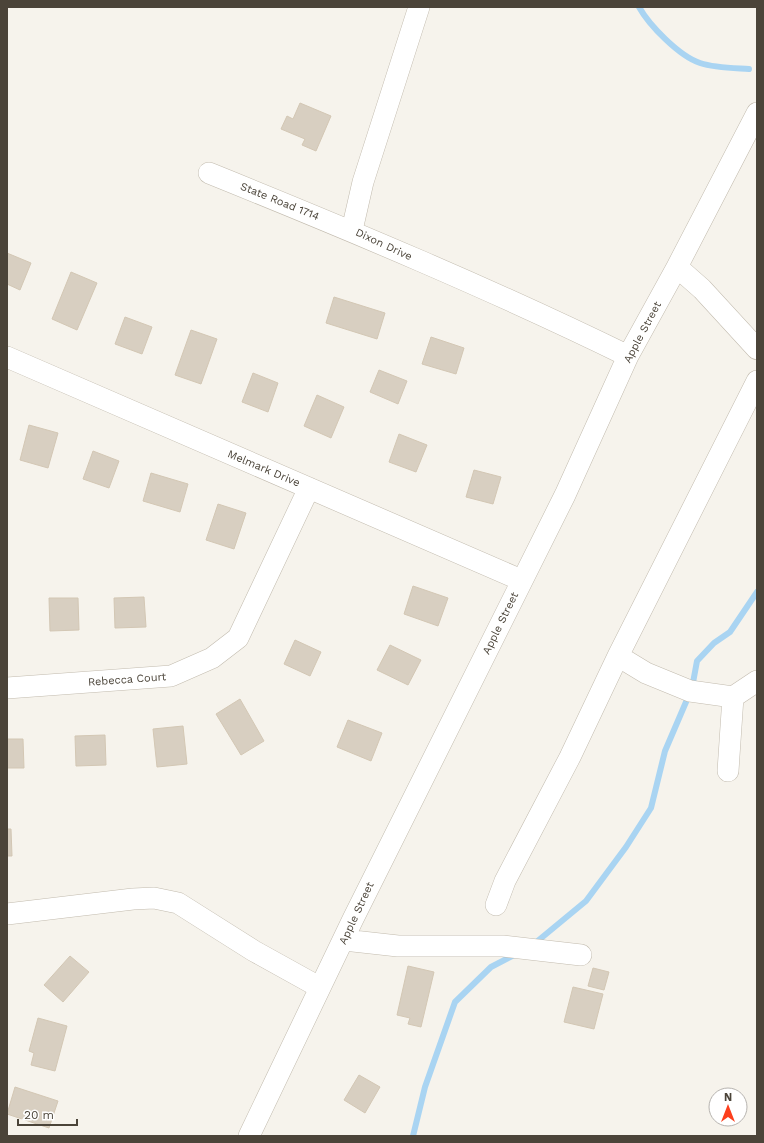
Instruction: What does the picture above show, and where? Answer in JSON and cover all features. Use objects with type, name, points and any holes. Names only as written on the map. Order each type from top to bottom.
[{"type":"street","name":"Dixon Drive","points":[[419,7],[363,182],[352,230],[628,356]]},
{"type":"street","name":"Apple Street","points":[[249,1136],[319,987],[344,940],[521,580],[565,495],[628,356],[757,113]]},
{"type":"street","name":"State Road 1714","points":[[209,173],[352,230]]},
{"type":"street","points":[[677,266],[702,289],[757,349]]},
{"type":"street","name":"Melmark Drive","points":[[7,357],[521,580]]},
{"type":"street","points":[[496,905],[505,881],[570,757],[618,656],[757,381]]},
{"type":"street","name":"Rebecca Court","points":[[7,688],[171,676],[212,658],[238,638],[309,488]]},
{"type":"street","points":[[618,656],[646,673],[690,691],[733,697],[757,681]]},
{"type":"street","points":[[728,771],[733,697]]},
{"type":"street","points":[[7,914],[140,898],[154,898],[178,903],[254,951],[319,987]]},
{"type":"street","points":[[344,940],[398,946],[503,946],[581,955]]},
{"type":"building","points":[[300,103],[331,116],[316,151],[302,145],[305,139],[281,129],[287,116],[293,119]]},
{"type":"building","points":[[7,253],[31,263],[20,290],[7,284]]},
{"type":"building","points":[[71,272],[97,283],[77,330],[52,319]]},
{"type":"building","points":[[334,297],[385,313],[377,339],[326,323]]},
{"type":"building","points":[[125,317],[152,327],[142,354],[115,344]]},
{"type":"building","points":[[191,330],[217,339],[201,384],[175,375]]},
{"type":"building","points":[[431,337],[464,348],[456,374],[422,364]]},
{"type":"building","points":[[379,370],[407,381],[398,404],[370,392]]},
{"type":"building","points":[[253,373],[278,383],[268,412],[242,402]]},
{"type":"building","points":[[317,395],[344,407],[331,438],[304,426]]},
{"type":"building","points":[[29,425],[58,433],[48,468],[20,460]]},
{"type":"building","points":[[399,434],[427,445],[416,472],[389,462]]},
{"type":"building","points":[[93,451],[119,461],[109,488],[83,479]]},
{"type":"building","points":[[474,470],[501,477],[493,504],[466,497]]},
{"type":"building","points":[[151,473],[188,484],[180,512],[143,501]]},
{"type":"building","points":[[218,504],[246,513],[234,549],[206,540]]},
{"type":"building","points":[[413,586],[448,598],[438,626],[404,614]]},
{"type":"building","points":[[144,597],[146,627],[115,628],[114,598]]},
{"type":"building","points":[[49,598],[78,598],[79,630],[50,631]]},
{"type":"building","points":[[295,640],[321,652],[310,676],[284,664]]},
{"type":"building","points":[[390,645],[421,660],[408,685],[377,670]]},
{"type":"building","points":[[240,699],[264,741],[241,755],[216,714]]},
{"type":"building","points":[[348,720],[382,733],[371,761],[337,747]]},
{"type":"building","points":[[183,726],[187,764],[157,767],[153,729]]},
{"type":"building","points":[[105,735],[106,765],[76,766],[75,736]]},
{"type":"building","points":[[7,739],[23,739],[24,768],[7,768]]},
{"type":"building","points":[[7,829],[11,829],[12,856],[7,856]]},
{"type":"building","points":[[70,956],[89,972],[63,1002],[44,985]]},
{"type":"building","points":[[408,966],[434,972],[421,1027],[408,1024],[410,1018],[397,1015]]},
{"type":"building","points":[[593,968],[609,972],[604,990],[588,986]]},
{"type":"building","points":[[573,987],[603,994],[594,1029],[564,1022]]},
{"type":"building","points":[[38,1018],[67,1026],[55,1071],[31,1065],[34,1053],[29,1051]]},
{"type":"building","points":[[359,1075],[380,1087],[365,1113],[344,1100]]},
{"type":"building","points":[[15,1087],[58,1101],[49,1128],[7,1114]]},
{"type":"waterway","points":[[639,7],[657,31],[683,54],[700,63],[712,66],[749,69]]},
{"type":"waterway","points":[[534,944],[586,901],[626,847],[651,808],[665,751],[692,688],[697,661],[714,643],[730,632],[757,592]]},
{"type":"waterway","points":[[413,1136],[425,1087],[455,1002],[491,967],[516,954]]}]
